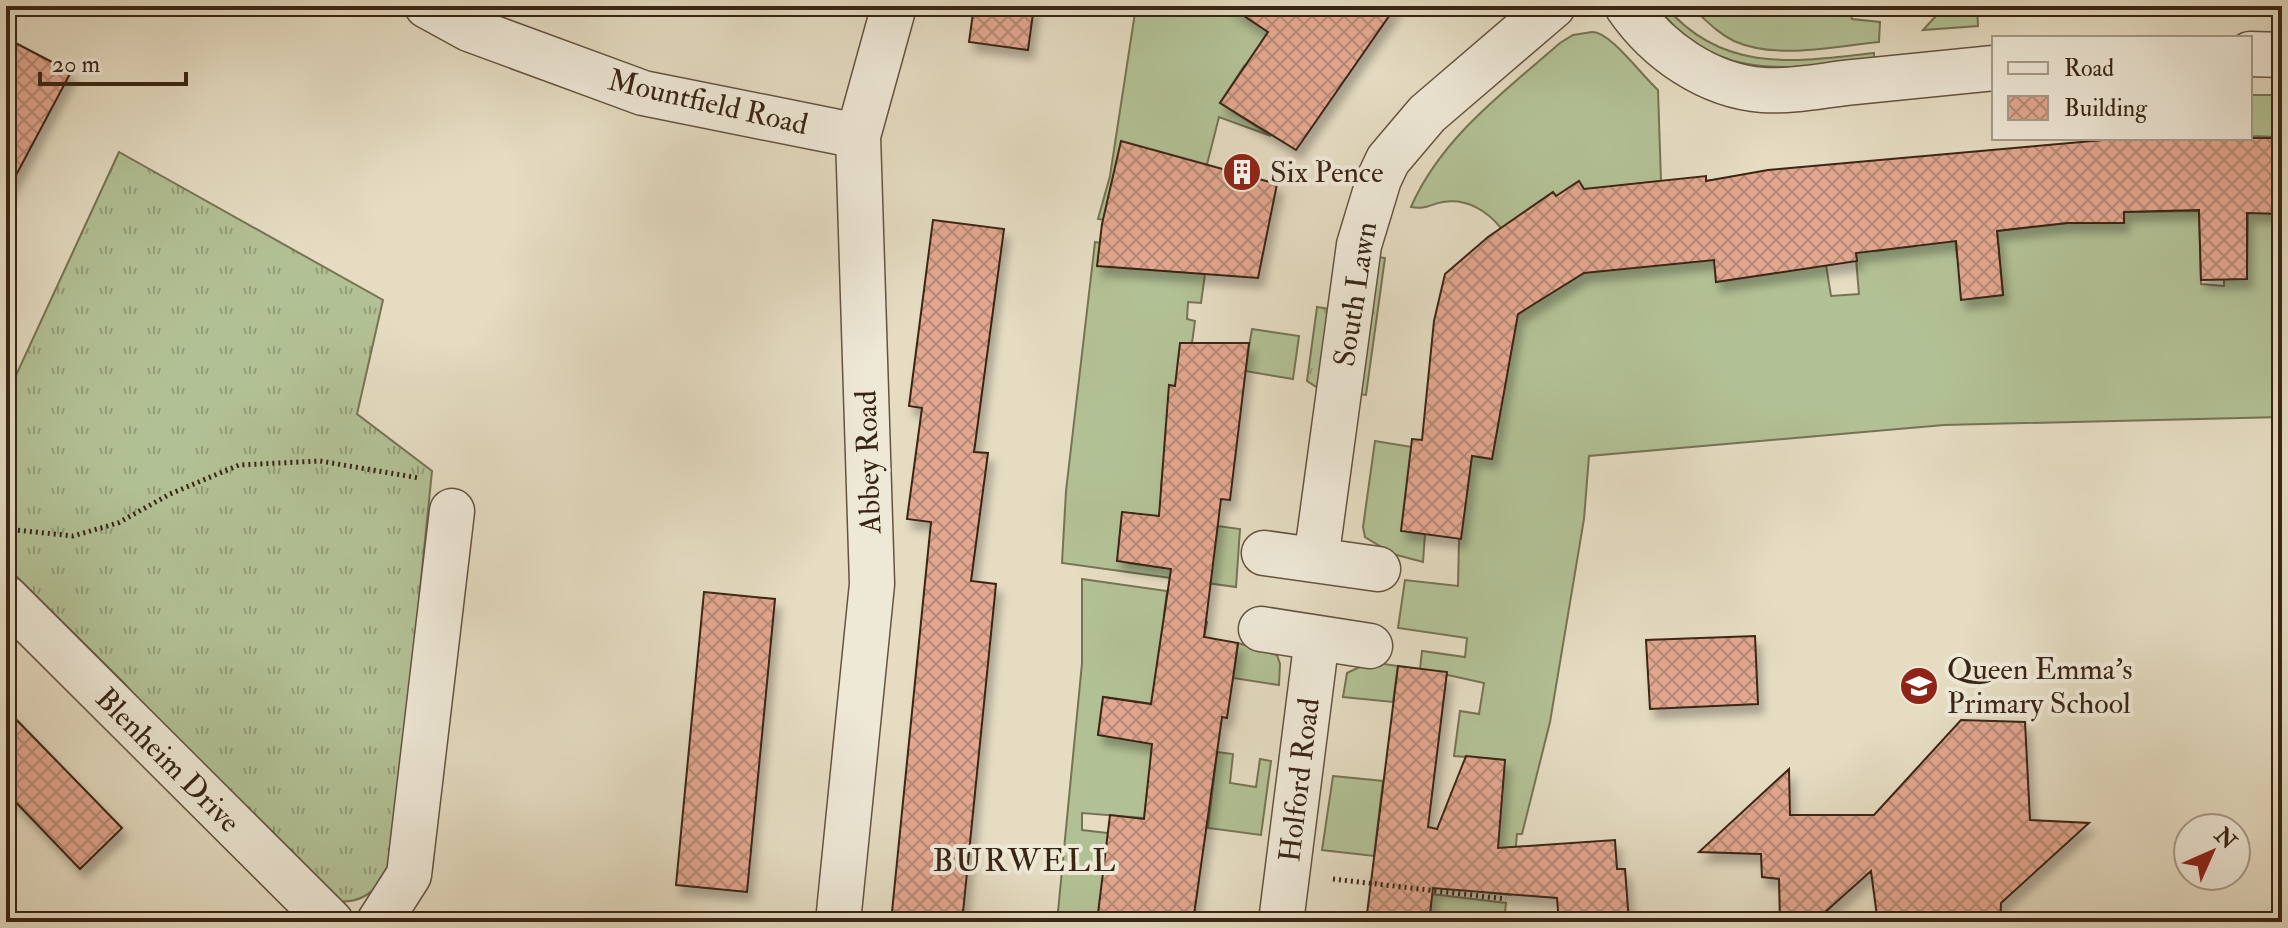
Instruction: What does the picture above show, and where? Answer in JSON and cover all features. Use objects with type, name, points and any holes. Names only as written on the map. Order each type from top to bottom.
[{"type":"street","name":"Mountfield Road","points":[[427,6],[469,29],[643,93],[858,136]]},
{"type":"street","name":"Abbey Road","points":[[838,922],[872,584],[858,136],[894,6]]},
{"type":"street","name":"South Lawn","points":[[1316,560],[1359,245],[1379,179],[1388,160],[1427,114],[1553,6]]},
{"type":"street","points":[[1627,6],[1659,43],[1684,62],[1707,75],[1745,87],[1793,89],[1992,68]]},
{"type":"street","points":[[2252,54],[2282,55]]},
{"type":"street","points":[[379,922],[409,875],[452,511]]},
{"type":"street","points":[[1264,553],[1378,569]]},
{"type":"street","name":"Blenheim Drive","points":[[6,598],[331,922]]},
{"type":"street","points":[[1261,629],[1370,646]]},
{"type":"street","name":"Holford Road","points":[[1281,922],[1317,638]]},
{"type":"path","points":[[6,529],[73,536],[118,523],[170,494],[239,465],[320,461],[417,476],[452,511]]},
{"type":"path","points":[[1327,878],[1506,899]]},
{"type":"green space","points":[[1136,6],[1279,6],[1280,40],[1244,66],[1220,103],[1271,136],[1219,117],[1199,196],[1154,227],[1098,219],[1110,176]]},
{"type":"green space","points":[[1657,6],[1665,6],[1687,28],[1711,43],[1736,53],[1788,60],[1874,53],[1874,60],[1784,67],[1729,59],[1704,48],[1680,31]]},
{"type":"green space","points":[[1690,6],[1849,6],[1852,19],[1880,22],[1879,42],[1787,51],[1750,47],[1722,34]]},
{"type":"green space","points":[[1945,6],[1977,6],[1978,26],[1923,30]]},
{"type":"green space","points":[[1592,32],[1617,46],[1658,90],[1661,181],[1618,186],[1712,240],[1706,181],[1724,178],[1826,265],[1831,296],[1859,294],[1853,224],[1876,251],[1915,246],[1953,215],[1957,257],[1984,297],[2003,294],[1997,231],[2086,221],[2124,223],[2124,212],[2199,211],[2201,284],[2224,286],[2224,279],[2247,278],[2248,210],[2282,214],[2282,417],[1944,425],[1589,456],[1584,519],[1550,722],[1522,834],[1517,834],[1511,895],[1490,893],[1492,870],[1442,864],[1451,793],[1501,797],[1504,760],[1454,756],[1460,711],[1479,714],[1484,683],[1420,669],[1422,651],[1465,657],[1467,638],[1398,628],[1405,580],[1458,586],[1459,539],[1471,447],[1516,316],[1597,259],[1553,192],[1501,228],[1483,211],[1460,202],[1411,207],[1439,159],[1476,117],[1560,43],[1573,35]]},
{"type":"green space","points":[[2252,95],[2282,95],[2282,137],[2252,136]]},
{"type":"green space","points":[[119,152],[383,300],[357,414],[432,471],[394,848],[381,880],[361,898],[335,900],[303,886],[124,683],[6,566],[6,397]]},
{"type":"green space","points":[[1095,242],[1207,259],[1201,303],[1188,302],[1187,319],[1195,321],[1192,343],[1181,344],[1170,448],[1163,467],[1161,488],[1168,518],[1123,512],[1119,543],[1128,563],[1210,574],[1218,526],[1240,529],[1236,587],[1062,563],[1066,491]]},
{"type":"green space","points":[[1378,257],[1385,258],[1366,395],[1358,394]]},
{"type":"green space","points":[[1317,307],[1330,309],[1318,388],[1307,381]]},
{"type":"green space","points":[[1252,329],[1299,336],[1293,379],[1245,371]]},
{"type":"green space","points":[[1375,441],[1412,447],[1425,534],[1423,562],[1393,554],[1365,537],[1363,527]]},
{"type":"green space","points":[[1082,579],[1167,591],[1164,615],[1207,622],[1204,637],[1153,704],[1104,697],[1098,735],[1153,743],[1144,818],[1082,813],[1082,830],[1125,835],[1097,922],[1057,922],[1082,663]]},
{"type":"green space","points":[[1238,643],[1277,655],[1279,685],[1233,678]]},
{"type":"green space","points":[[1370,662],[1398,666],[1393,702],[1343,697],[1347,673]]},
{"type":"green space","points":[[1217,752],[1233,754],[1230,783],[1256,787],[1260,759],[1271,761],[1261,835],[1208,828]]},
{"type":"green space","points":[[1333,776],[1383,781],[1374,856],[1322,850]]},
{"type":"green space","points":[[1373,887],[1506,903],[1504,922],[1429,922],[1431,902]]},
{"type":"building","points":[[974,6],[1034,6],[1028,50],[969,42]]},
{"type":"building","points":[[1229,6],[1396,6],[1296,150],[1220,103],[1268,32]]},
{"type":"building","points":[[6,38],[71,72],[6,194]]},
{"type":"building","points":[[2282,138],[2282,214],[2247,213],[2247,279],[2201,280],[2199,210],[2124,212],[2124,223],[2067,223],[1997,231],[2003,295],[1961,300],[1956,241],[1856,253],[1857,261],[1716,282],[1714,260],[1584,273],[1518,314],[1492,459],[1472,456],[1461,539],[1401,531],[1412,439],[1422,440],[1434,321],[1445,274],[1488,237],[1553,192],[1556,196],[1579,181],[1584,189],[1706,176],[1706,181],[1768,170],[2104,140]]},
{"type":"building","points":[[1121,141],[1277,184],[1258,278],[1097,266],[1102,224]]},
{"type":"building","points":[[933,220],[1004,229],[974,452],[988,453],[971,581],[996,584],[962,922],[891,922],[931,522],[907,519],[922,408],[909,406]]},
{"type":"building","points":[[1180,343],[1249,343],[1230,500],[1221,499],[1204,637],[1238,643],[1233,678],[1227,718],[1222,717],[1193,922],[1097,922],[1110,815],[1144,819],[1152,744],[1098,735],[1103,697],[1151,704],[1171,569],[1117,561],[1122,512],[1159,516],[1169,385],[1175,386]]},
{"type":"building","points":[[704,592],[775,599],[747,892],[676,885]]},
{"type":"building","points":[[1755,636],[1758,704],[1650,709],[1646,640]]},
{"type":"building","points":[[1398,666],[1447,672],[1428,827],[1437,829],[1466,756],[1505,760],[1498,848],[1615,840],[1617,869],[1625,869],[1629,922],[1559,922],[1557,898],[1433,888],[1429,922],[1366,922]]},
{"type":"building","points":[[6,709],[122,828],[80,869],[6,792]]},
{"type":"building","points":[[1961,720],[2025,722],[2030,820],[2089,823],[2001,903],[2000,922],[1951,922],[1945,916],[1877,916],[1871,871],[1814,922],[1780,922],[1779,879],[1762,877],[1761,854],[1699,852],[1789,769],[1790,815],[1874,815]]},
{"type":"place","name":"Six Pence","points":[[1242,172]]},
{"type":"place","name":"Queen Emma's Primary School","points":[[1919,686]]},
{"type":"district","name":"BURWELL","points":[[1025,860]]}]
